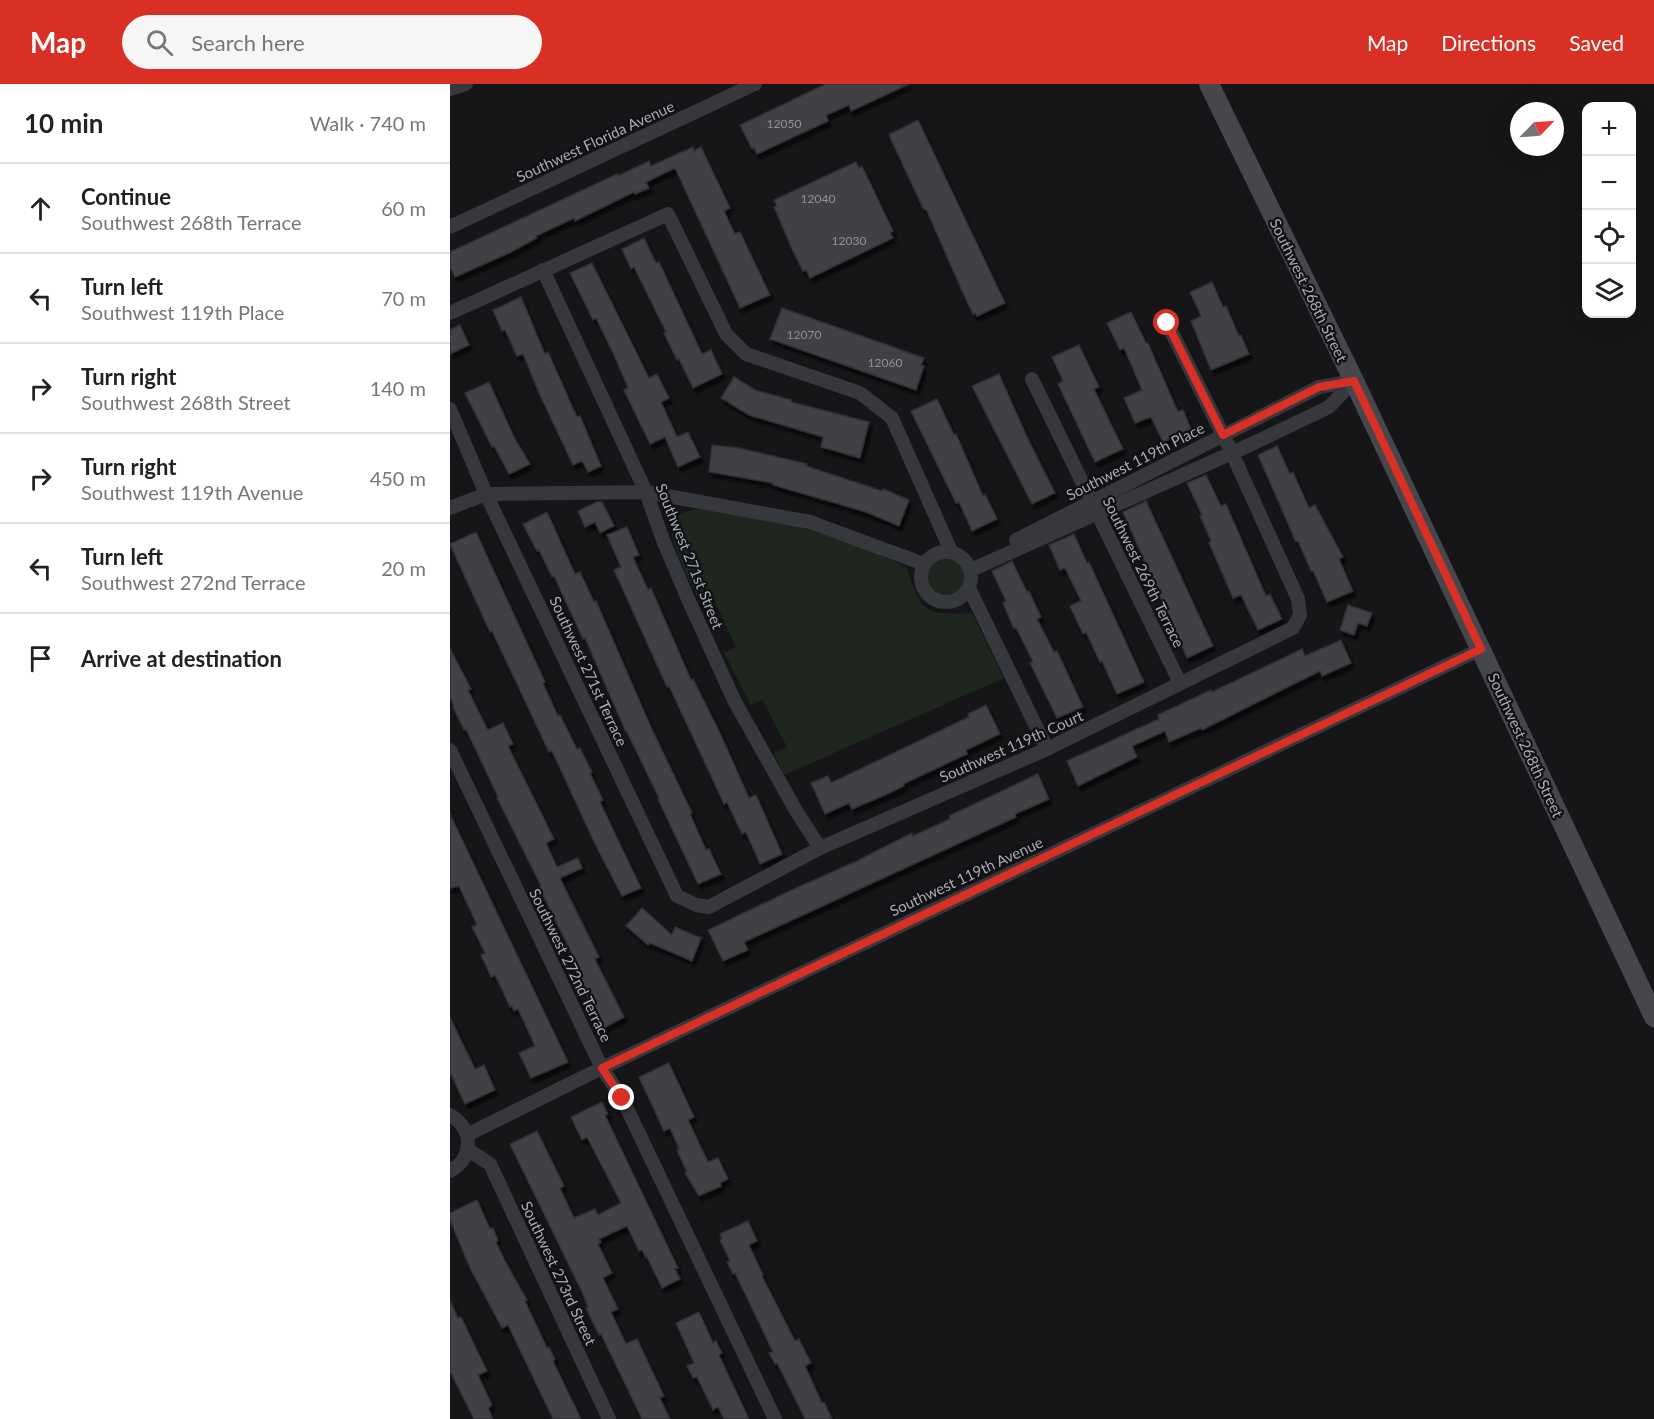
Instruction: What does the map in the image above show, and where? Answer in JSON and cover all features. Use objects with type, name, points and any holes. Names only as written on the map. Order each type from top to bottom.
[{"type":"main road","name":"Southwest 268th Street","points":[[1209,84],[1354,381],[1654,1017]]},
{"type":"street","points":[[450,89],[466,84]]},
{"type":"street","name":"Southwest Florida Avenue","points":[[450,227],[754,84]]},
{"type":"street","points":[[450,314],[668,214],[726,334],[746,354],[860,393],[892,418],[951,551]]},
{"type":"street","name":"Southwest 271st Street","points":[[543,270],[646,492],[663,540],[734,700],[795,809],[820,848]]},
{"type":"street","points":[[1167,323],[1232,453]]},
{"type":"street","name":"Southwest 269th Terrace","points":[[1032,379],[1180,683]]},
{"type":"street","name":"Southwest 119th Place","points":[[969,567],[1094,507],[1223,435],[1319,387],[1354,381]]},
{"type":"street","name":"Southwest 119th Place","points":[[1094,507],[1232,453],[1329,407],[1354,381]]},
{"type":"street","name":"Southwest 271st Terrace","points":[[450,409],[486,494],[677,896],[696,905],[709,907],[728,897]]},
{"type":"street","name":"Southwest 119th Court","points":[[728,897],[820,848],[1047,750],[1293,628],[1300,615],[1298,599],[1232,453]]},
{"type":"street","points":[[450,508],[486,494],[646,492],[810,522],[924,564]]},
{"type":"street","points":[[969,588],[964,595],[950,602],[934,599],[928,594],[921,580],[924,564],[935,553],[951,551],[963,557],[969,567],[969,588],[1047,750]]},
{"type":"street","name":"Southwest 119th Avenue","points":[[467,1135],[602,1068],[1481,649]]},
{"type":"street","name":"Southwest 272nd Terrace","points":[[450,750],[602,1068],[622,1098],[775,1419]]},
{"type":"street","points":[[450,1115],[460,1122],[467,1135],[468,1150],[464,1160],[450,1172]]},
{"type":"street","name":"Southwest 273rd Street","points":[[468,1150],[490,1164],[609,1419]]},
{"type":"shaded area","points":[[700,509],[783,522],[858,545],[906,567],[916,594],[927,608],[943,613],[972,613],[1004,678],[784,775],[774,753],[787,747],[762,700],[751,705],[724,653],[736,647],[710,591],[697,596],[676,550],[672,531],[673,520],[683,513]]},
{"type":"shaded area","points":[[947,557],[961,563],[967,577],[961,591],[947,597],[933,591],[927,577],[933,563]]},
{"type":"building","points":[[826,84],[909,84],[851,111],[849,105],[826,115],[828,121],[757,154],[754,148],[752,149],[740,125]]},
{"type":"building","points":[[918,120],[1005,303],[977,316],[973,314],[927,211],[923,208],[890,137],[890,134]]},
{"type":"building","points":[[693,147],[694,151],[701,147],[730,208],[724,211],[735,234],[740,232],[770,295],[740,308],[675,168],[646,182],[649,188],[635,194],[634,192],[575,221],[574,218],[536,236],[537,238],[509,253],[455,277],[450,267],[450,252],[617,174],[618,176],[649,161],[651,166]]},
{"type":"building","points":[[856,162],[859,168],[862,166],[893,231],[890,232],[893,238],[810,278],[806,270],[803,271],[792,249],[774,207],[777,206],[774,200]]},
{"type":"building","points":[[644,238],[656,263],[659,262],[702,354],[711,350],[722,374],[693,388],[679,359],[677,360],[634,267],[631,269],[622,249]]},
{"type":"building","points":[[592,263],[649,378],[657,374],[669,398],[661,402],[677,437],[688,432],[700,457],[678,467],[665,437],[650,444],[624,390],[628,388],[615,357],[596,318],[593,320],[570,273]]},
{"type":"building","points":[[1212,282],[1249,354],[1211,370],[1191,321],[1201,316],[1190,292]]},
{"type":"building","points":[[521,297],[545,354],[548,352],[577,417],[580,416],[601,466],[588,472],[582,461],[573,465],[523,354],[517,356],[493,310]]},
{"type":"building","points":[[782,308],[924,358],[921,365],[924,366],[916,390],[770,339]]},
{"type":"building","points":[[1131,312],[1148,343],[1178,412],[1183,410],[1191,429],[1163,442],[1151,417],[1135,423],[1124,398],[1142,390],[1124,348],[1120,350],[1107,323]]},
{"type":"building","points":[[460,325],[469,345],[450,354],[450,330]]},
{"type":"building","points":[[1079,345],[1099,387],[1094,389],[1123,449],[1095,462],[1058,384],[1063,381],[1052,357]]},
{"type":"building","points":[[999,374],[1055,493],[1032,504],[972,386]]},
{"type":"building","points":[[734,377],[755,390],[791,400],[791,402],[869,422],[860,458],[821,447],[823,437],[749,415],[721,398]]},
{"type":"building","points":[[489,382],[515,439],[530,464],[509,474],[494,446],[492,447],[465,393]]},
{"type":"building","points":[[937,399],[954,435],[956,434],[983,496],[985,494],[997,519],[972,531],[911,411]]},
{"type":"building","points":[[712,445],[739,448],[807,464],[806,466],[882,491],[883,489],[909,500],[899,526],[866,512],[773,485],[773,483],[709,472]]},
{"type":"building","points":[[1277,446],[1290,474],[1293,472],[1309,508],[1315,505],[1343,557],[1339,559],[1353,591],[1327,602],[1298,541],[1296,542],[1258,455]]},
{"type":"building","points":[[1206,475],[1221,506],[1226,504],[1266,596],[1270,594],[1282,619],[1258,630],[1241,595],[1233,598],[1209,543],[1211,541],[1200,516],[1202,515],[1187,483]]},
{"type":"building","points":[[1146,501],[1213,646],[1187,658],[1123,512]]},
{"type":"building","points":[[602,502],[614,526],[600,533],[595,522],[585,527],[578,511]]},
{"type":"building","points":[[547,512],[575,574],[580,572],[594,602],[596,601],[650,725],[692,813],[690,814],[706,850],[709,849],[721,874],[698,884],[626,732],[585,638],[583,639],[554,576],[552,577],[523,524]]},
{"type":"building","points":[[627,527],[639,555],[633,557],[648,590],[651,588],[691,680],[693,679],[720,733],[749,798],[756,795],[782,854],[760,864],[746,832],[742,834],[727,802],[724,804],[669,686],[667,687],[614,570],[621,567],[607,535]]},
{"type":"building","points":[[476,532],[545,682],[543,683],[558,716],[560,715],[577,749],[580,748],[592,772],[590,773],[603,800],[600,802],[641,888],[622,896],[552,751],[549,752],[492,631],[490,632],[450,544]]},
{"type":"building","points":[[1074,534],[1144,682],[1117,694],[1102,661],[1100,662],[1086,632],[1083,634],[1070,606],[1081,601],[1065,568],[1060,570],[1049,545]]},
{"type":"building","points":[[1012,561],[1041,617],[1037,619],[1054,652],[1057,651],[1083,707],[1057,718],[1030,663],[1033,662],[1016,628],[1014,629],[1003,603],[1006,601],[992,571]]},
{"type":"building","points":[[1348,605],[1372,613],[1367,626],[1358,623],[1354,635],[1340,630]]},
{"type":"building","points":[[1341,640],[1351,663],[1322,676],[1320,671],[1202,730],[1201,728],[1169,742],[1165,731],[1132,746],[1137,757],[1078,786],[1067,761],[1159,719],[1158,715],[1302,649],[1305,656]]},
{"type":"building","points":[[450,648],[471,689],[468,690],[488,730],[503,723],[513,744],[508,746],[554,839],[546,843],[557,867],[578,858],[582,868],[560,878],[599,957],[595,959],[624,1017],[604,1028],[578,978],[583,976],[539,887],[541,886],[466,729],[464,730],[453,707],[450,697]]},
{"type":"building","points":[[986,705],[1000,734],[966,750],[967,754],[885,795],[852,809],[849,803],[825,814],[811,783],[828,776],[831,783],[969,717],[968,714]]},
{"type":"building","points":[[1038,774],[1049,799],[1015,814],[1016,817],[744,942],[748,950],[723,961],[708,930],[912,833],[913,836],[950,819],[949,816]]},
{"type":"building","points":[[450,814],[568,1062],[531,1078],[519,1053],[535,1046],[518,1009],[514,1011],[512,1006],[510,1007],[495,975],[491,977],[481,955],[485,953],[472,927],[477,925],[459,886],[450,888]]},
{"type":"building","points":[[642,908],[672,935],[675,927],[701,938],[692,961],[650,943],[648,945],[626,926]]},
{"type":"building","points":[[450,1017],[475,1069],[484,1065],[495,1090],[465,1104],[450,1072]]},
{"type":"building","points":[[669,1063],[694,1117],[688,1120],[708,1162],[718,1158],[728,1179],[720,1183],[721,1186],[699,1196],[685,1173],[687,1172],[670,1128],[664,1131],[639,1077]]},
{"type":"building","points":[[602,1102],[608,1114],[605,1115],[678,1268],[675,1269],[680,1279],[662,1288],[647,1257],[642,1250],[639,1251],[627,1226],[599,1239],[601,1242],[598,1244],[612,1273],[603,1278],[618,1309],[611,1312],[626,1344],[637,1339],[664,1396],[660,1398],[670,1419],[642,1419],[601,1334],[599,1335],[596,1329],[586,1308],[588,1307],[583,1294],[510,1144],[537,1131],[564,1186],[560,1188],[574,1218],[595,1209],[598,1215],[621,1203],[587,1137],[582,1140],[571,1117]]},
{"type":"building","points":[[477,1200],[490,1229],[493,1228],[498,1240],[496,1242],[527,1300],[525,1301],[547,1348],[549,1347],[555,1359],[553,1361],[581,1419],[553,1419],[508,1325],[502,1328],[470,1268],[450,1220],[450,1213]]},
{"type":"building","points":[[748,1221],[757,1241],[749,1245],[762,1276],[795,1341],[799,1339],[811,1363],[805,1366],[832,1419],[805,1419],[777,1363],[775,1364],[769,1353],[773,1352],[735,1273],[733,1274],[727,1262],[730,1261],[720,1240],[722,1239],[720,1234]]},
{"type":"building","points":[[450,1300],[458,1318],[461,1317],[487,1371],[478,1375],[492,1405],[488,1408],[493,1419],[474,1419],[450,1371]]},
{"type":"building","points":[[699,1312],[713,1343],[716,1341],[722,1353],[719,1355],[749,1419],[724,1419],[718,1407],[713,1410],[697,1377],[693,1378],[687,1366],[694,1363],[676,1323]]},
{"type":"route","points":[[622,1098],[602,1068],[1481,649],[1354,381],[1319,387],[1223,435],[1167,323]]}]
